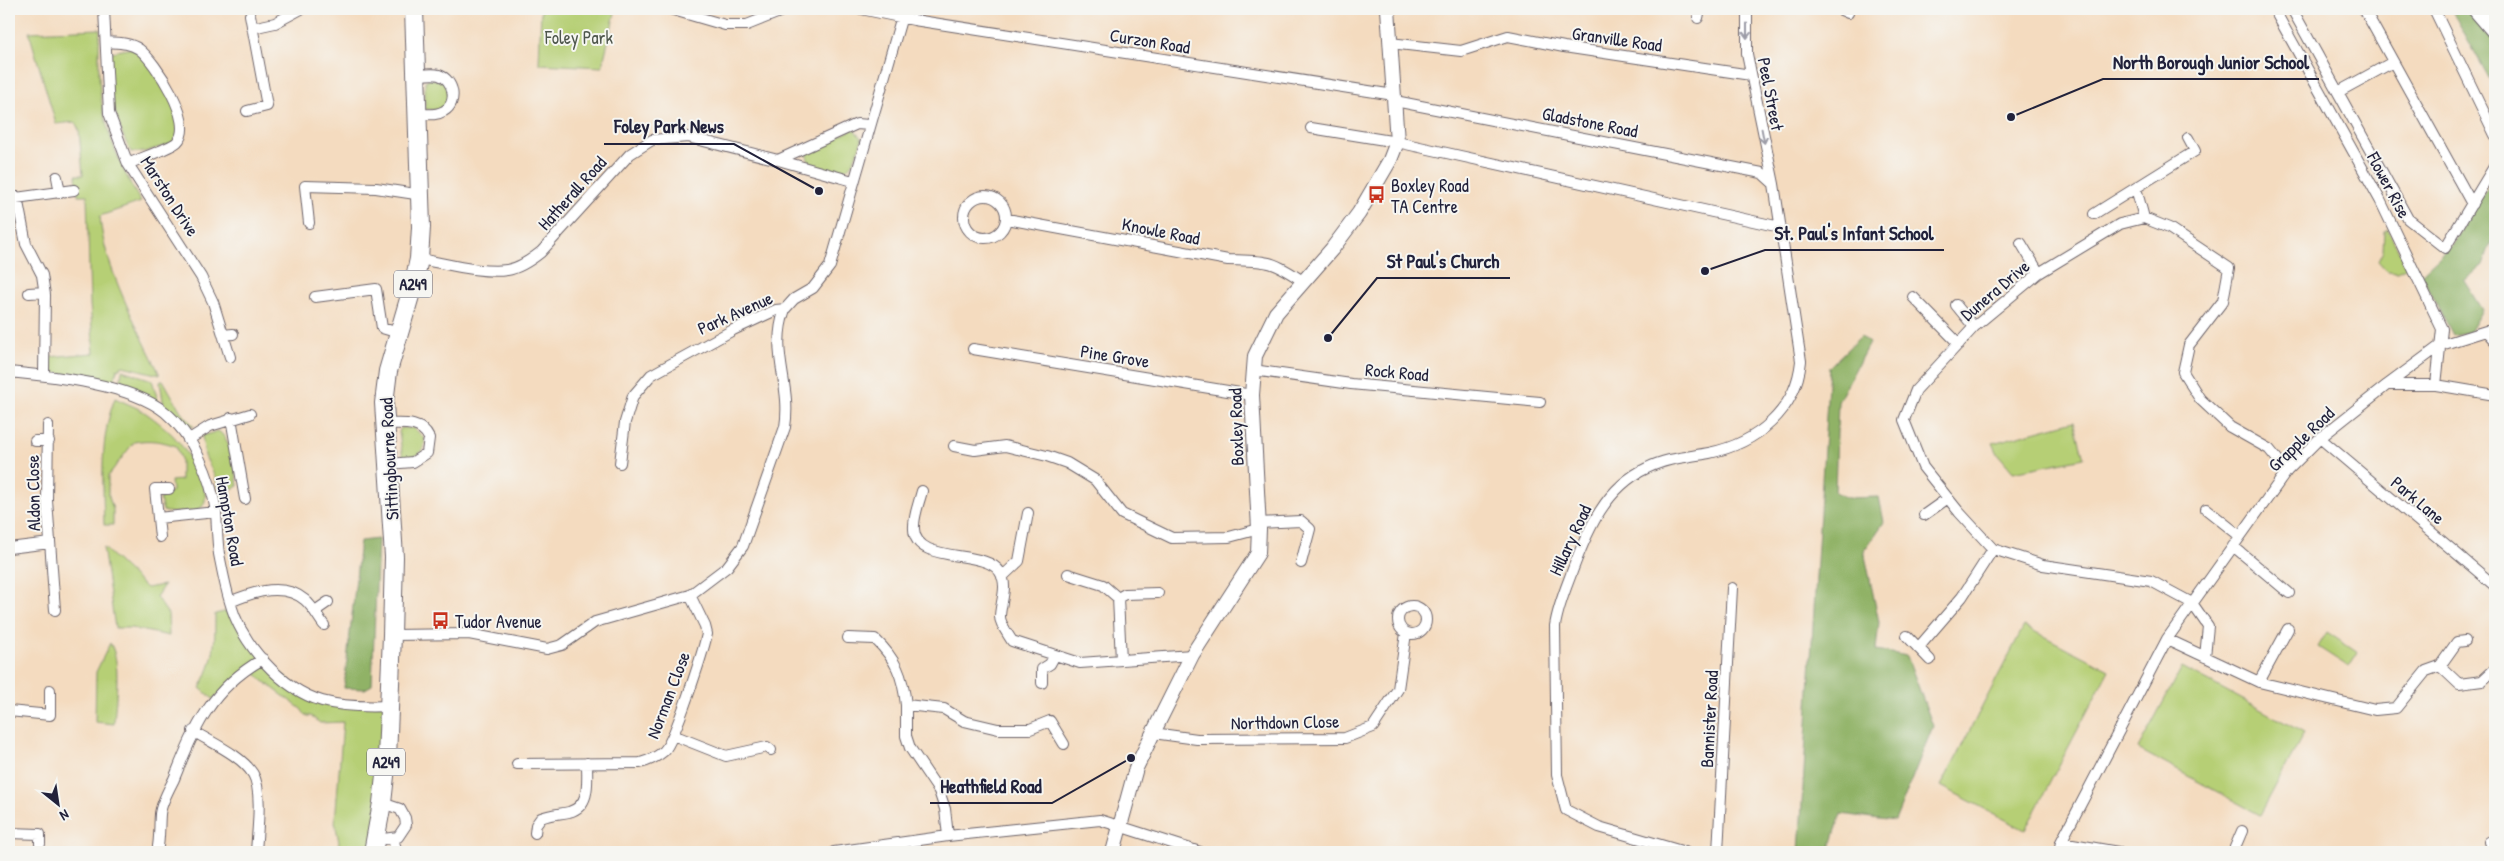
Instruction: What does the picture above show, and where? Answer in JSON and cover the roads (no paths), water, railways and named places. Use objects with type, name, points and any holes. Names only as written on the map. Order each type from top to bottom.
[{"type":"highway","name":"Sittingbourne Road","points":[[374,846],[382,803],[390,706],[394,557],[384,424],[388,372],[419,258],[422,195],[415,76],[414,9]]},
{"type":"highway","points":[[2477,9],[2495,30]]},
{"type":"street","name":"Marston Drive","points":[[104,9],[109,113],[128,164],[201,277],[228,334],[230,357]]},
{"type":"street","points":[[252,28],[275,23],[301,9]]},
{"type":"street","points":[[670,9],[726,24],[747,25],[787,9]]},
{"type":"street","name":"Curzon Road","points":[[861,9],[902,13],[918,21],[1395,98]]},
{"type":"street","points":[[917,9],[918,21]]},
{"type":"street","name":"Boxley Road","points":[[1114,852],[1136,768],[1153,732],[1192,655],[1258,553],[1259,526],[1252,395],[1253,370],[1256,356],[1276,313],[1304,282],[1359,213],[1390,160],[1397,142],[1388,9]]},
{"type":"street","name":"Peel Street","points":[[1747,9],[1747,54],[1774,184]]},
{"type":"street","name":"Flower Rise","points":[[2274,9],[2380,200],[2442,329],[2436,385]]},
{"type":"street","points":[[2292,9],[2408,219],[2445,248],[2495,165]]},
{"type":"street","points":[[2364,9],[2472,204]]},
{"type":"street","points":[[2434,9],[2495,135]]},
{"type":"street","name":"Park Avenue","points":[[620,463],[625,422],[633,396],[651,375],[733,330],[776,310],[785,309],[794,299],[813,288],[830,266],[902,13]]},
{"type":"street","points":[[248,111],[267,106],[250,15]]},
{"type":"street","name":"Granville Road","points":[[1390,43],[1461,51],[1508,36],[1564,48],[1751,75]]},
{"type":"street","points":[[106,42],[124,43],[137,48],[149,57],[158,68],[181,114],[181,134],[177,142],[128,164]]},
{"type":"street","points":[[2338,92],[2394,62]]},
{"type":"street","points":[[415,76],[439,75],[446,79],[453,91],[451,104],[442,112],[417,114]]},
{"type":"street","name":"Gladstone Road","points":[[1395,98],[1762,172],[1774,184]]},
{"type":"street","points":[[778,160],[857,124],[869,125]]},
{"type":"street","points":[[1311,128],[1397,142],[1780,227]]},
{"type":"street","name":"Hatherall Road","points":[[419,258],[485,269],[507,270],[526,263],[541,252],[630,154],[652,140],[688,138],[854,181]]},
{"type":"street","points":[[2094,214],[2194,151],[2188,138]]},
{"type":"street","points":[[57,178],[60,193]]},
{"type":"street","name":"Hillary Road","points":[[1685,852],[1599,827],[1566,810],[1557,776],[1555,626],[1558,606],[1591,527],[1618,488],[1654,465],[1726,448],[1750,438],[1765,428],[1791,398],[1799,381],[1801,361],[1774,184]]},
{"type":"street","points":[[309,223],[305,186],[376,188],[422,195]]},
{"type":"street","points":[[2136,188],[2144,218],[2169,228],[2229,268],[2223,301],[2189,345],[2183,372],[2200,399],[2230,427],[2270,449],[2287,471]]},
{"type":"street","points":[[44,376],[44,292],[42,275],[26,244],[13,198],[74,190]]},
{"type":"street","points":[[988,196],[1000,202],[1007,219],[1001,232],[988,238],[981,238],[969,231],[964,217],[969,204],[974,199],[988,196]]},
{"type":"street","name":"Dunera Drive","points":[[1993,550],[1923,467],[1904,420],[1916,390],[1974,327],[2039,273],[2120,224],[2144,218]]},
{"type":"street","name":"Knowle Road","points":[[1007,219],[1228,260],[1266,260],[1282,267],[1304,282]]},
{"type":"street","points":[[2021,243],[2039,273]]},
{"type":"street","points":[[315,297],[376,289],[382,328],[399,333]]},
{"type":"street","points":[[29,293],[44,292]]},
{"type":"street","points":[[1912,297],[1958,344]]},
{"type":"street","points":[[1956,305],[1974,327]]},
{"type":"street","points":[[392,635],[469,634],[547,648],[562,645],[595,622],[690,595],[727,567],[743,546],[785,427],[788,410],[778,354],[779,324],[785,309]]},
{"type":"street","name":"Grapple Road","points":[[2060,847],[2167,639],[2287,471],[2320,438],[2441,345],[2486,331],[2495,341]]},
{"type":"street","name":"Pine Grove","points":[[973,349],[1252,395]]},
{"type":"street","name":"Rock Road","points":[[1253,370],[1351,384],[1540,402]]},
{"type":"street","name":"Hampton Road","points":[[9,372],[44,376],[127,392],[164,411],[188,440],[210,485],[216,512],[219,552],[230,602],[246,633],[263,659],[289,685],[311,697],[347,705],[390,706]]},
{"type":"street","points":[[2387,385],[2436,385],[2495,395]]},
{"type":"street","points":[[188,440],[210,426],[231,418],[250,414]]},
{"type":"street","points":[[231,418],[241,495]]},
{"type":"street","points":[[384,424],[413,424],[420,427],[429,438],[427,453],[419,460],[388,464]]},
{"type":"street","name":"Aldon Close","points":[[48,425],[47,500],[55,610]]},
{"type":"street","name":"Park Lane","points":[[2320,438],[2495,586]]},
{"type":"street","name":"Aldon Close","points":[[35,441],[48,441]]},
{"type":"street","points":[[954,446],[974,450],[1005,446],[1067,463],[1095,480],[1122,514],[1172,538],[1229,537],[1259,526],[1301,520],[1310,529],[1301,562]]},
{"type":"street","points":[[160,537],[155,489],[169,489]]},
{"type":"street","points":[[922,491],[914,528],[916,539],[925,548],[992,564],[1000,572],[1004,586],[1000,619],[1012,641],[1080,663],[1192,655]]},
{"type":"street","points":[[1924,515],[1948,498]]},
{"type":"street","points":[[2206,509],[2240,536]]},
{"type":"street","points":[[158,518],[216,512]]},
{"type":"street","points":[[1002,577],[1019,561],[1028,514]]},
{"type":"street","name":"Aldon Close","points":[[9,548],[50,543]]},
{"type":"street","points":[[2233,546],[2289,593]]},
{"type":"street","points":[[1918,648],[1962,597],[1993,550],[2043,565],[2151,581],[2192,603],[2208,626],[2205,657]]},
{"type":"street","points":[[1068,574],[1103,584],[1118,598],[1121,660]]},
{"type":"street","name":"Bannister Road","points":[[1718,852],[1732,588]]},
{"type":"street","points":[[230,602],[262,591],[279,590],[300,596],[315,611],[324,626]]},
{"type":"street","points":[[1118,598],[1125,594],[1158,593]]},
{"type":"street","name":"Norman Close","points":[[517,764],[587,764],[646,761],[664,751],[673,735],[706,634],[706,626],[690,595]]},
{"type":"street","points":[[315,611],[328,602]]},
{"type":"street","points":[[2259,682],[2288,629]]},
{"type":"street","name":"Northdown Close","points":[[1153,732],[1197,739],[1345,738],[1374,727],[1398,689],[1406,633]]},
{"type":"street","points":[[1907,636],[1930,660]]},
{"type":"street","points":[[848,638],[874,639],[887,650],[904,680],[906,736],[910,748],[939,791],[945,809],[948,836]]},
{"type":"street","points":[[2167,639],[2259,682],[2376,710],[2396,708],[2426,671],[2440,666],[2457,642],[2465,641]]},
{"type":"street","points":[[1042,683],[1042,669],[1050,664],[1055,655]]},
{"type":"street","points":[[157,852],[161,837],[160,813],[193,731],[218,694],[242,672],[263,659]]},
{"type":"street","points":[[2440,666],[2460,684],[2482,681],[2495,669]]},
{"type":"street","points":[[9,711],[50,715],[50,690]]},
{"type":"street","points":[[906,705],[944,709],[964,720],[998,729],[1030,729],[1050,721],[1064,744]]},
{"type":"street","points":[[193,731],[233,756],[254,776],[258,795],[256,852]]},
{"type":"street","points":[[673,735],[726,756],[767,747],[771,750]]},
{"type":"street","points":[[535,833],[536,825],[541,818],[570,812],[581,806],[586,796],[587,764]]},
{"type":"street","points":[[374,846],[393,839],[404,831],[406,818],[400,808],[382,803]]},
{"type":"street","points":[[834,852],[884,848],[948,836],[1100,820],[1200,852]]},
{"type":"street","points":[[2233,852],[2242,831]]},
{"type":"street","points":[[9,833],[40,834],[40,844]]},
{"type":"street","points":[[393,839],[397,852]]},
{"type":"street","points":[[2060,847],[2118,852]]},
{"type":"place","name":"North Borough Junior School","points":[[2011,117]]},
{"type":"place","name":"Foley Park News","points":[[819,191]]},
{"type":"place","name":"Boxley Road TA Centre","points":[[1377,195]]},
{"type":"place","name":"St. Paul's Infant School","points":[[1705,271]]},
{"type":"place","name":"St Paul's Church","points":[[1328,338]]},
{"type":"place","name":"Tudor Avenue","points":[[441,621]]},
{"type":"place","name":"Heathfield Road","points":[[1131,758]]},
{"type":"park label","name":"Foley Park","points":[[579,37]]}]
